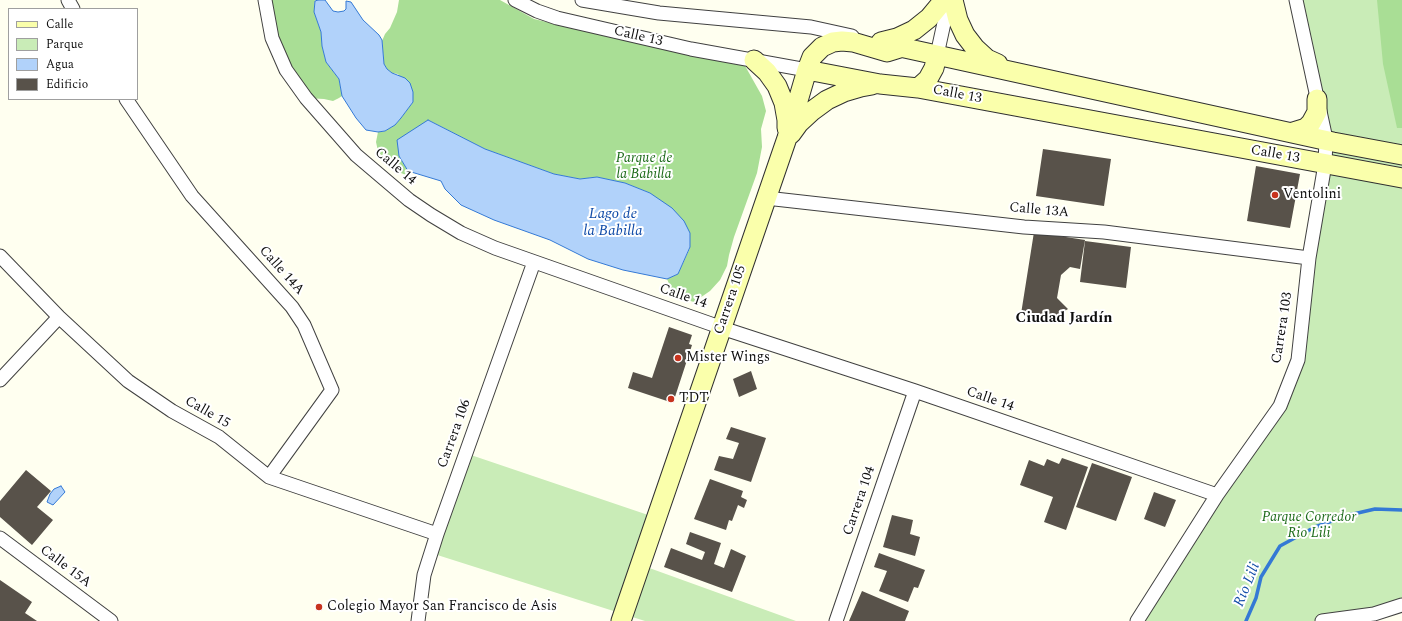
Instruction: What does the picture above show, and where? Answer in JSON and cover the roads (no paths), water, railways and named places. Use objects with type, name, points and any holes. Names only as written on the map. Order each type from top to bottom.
[{"type":"main road","points":[[881,42],[897,38],[914,30],[929,18],[944,0]]},
{"type":"main road","points":[[953,0],[958,20],[965,35],[975,48],[987,59],[1010,70]]},
{"type":"main road","name":"Carrera 105","points":[[622,621],[787,138],[812,57],[822,47],[833,42],[842,41],[854,42],[887,52],[903,47]]},
{"type":"main road","name":"Calle 13","points":[[881,42],[1397,154]]},
{"type":"main road","points":[[918,88],[928,79],[934,68],[937,55]]},
{"type":"main road","points":[[754,60],[767,72],[777,86],[782,97],[788,120],[787,138]]},
{"type":"main road","name":"Calle 13","points":[[807,70],[880,84],[918,88],[1399,177]]},
{"type":"main road","points":[[787,138],[799,123],[827,100],[844,92],[880,84]]},
{"type":"main road","points":[[1293,132],[1306,128],[1311,123],[1317,112],[1317,99]]},
{"type":"street","name":"Calle 14","points":[[265,0],[272,38],[286,70],[306,98],[356,155],[409,200],[461,233],[494,248],[722,328],[916,391],[1216,495]]},
{"type":"street","name":"Calle 13","points":[[515,0],[537,11],[557,18],[691,49],[807,70]]},
{"type":"street","name":"Calle 13","points":[[582,0],[659,13],[811,27],[881,42]]},
{"type":"street","points":[[937,55],[949,0]]},
{"type":"street","name":"Carrera 103","points":[[1137,621],[1216,495],[1280,406],[1298,360],[1309,258],[1325,164],[1326,139],[1296,0]]},
{"type":"street","name":"Calle 14A","points":[[127,100],[192,196],[292,307],[304,325],[332,390],[269,477]]},
{"type":"street","name":"Calle 13A","points":[[766,198],[1024,227],[1104,232],[1309,258]]},
{"type":"street","name":"Calle 15","points":[[0,256],[59,317],[128,381],[172,411],[219,437],[269,477],[437,534]]},
{"type":"street","name":"Carrera 106","points":[[418,621],[424,575],[437,534],[534,262]]},
{"type":"street","points":[[0,380],[59,317]]},
{"type":"street","name":"Carrera 104","points":[[836,621],[916,391]]},
{"type":"street","name":"Calle 15A","points":[[0,538],[111,621]]},
{"type":"street","points":[[1322,621],[1374,614],[1402,605]]},
{"type":"water","points":[[325,0],[333,11],[338,12],[346,9],[346,1],[351,2],[363,20],[379,35],[382,40],[384,64],[387,69],[392,73],[405,78],[410,83],[413,92],[413,102],[395,125],[385,131],[378,132],[366,130],[356,118],[342,96],[339,79],[326,62],[322,46],[321,32],[314,12],[315,1]]},
{"type":"water","name":"Lago de la Babilla","points":[[428,120],[485,149],[554,174],[580,179],[597,177],[625,183],[650,193],[672,208],[684,221],[690,233],[690,247],[678,274],[667,279],[623,270],[588,259],[550,240],[494,220],[461,205],[445,189],[441,181],[408,171],[399,156],[397,140]]},
{"type":"water","points":[[61,486],[65,492],[53,505],[47,502],[54,489]]},
{"type":"waterway","name":"Río Lili","points":[[1246,621],[1256,598],[1261,577],[1280,546],[1315,527],[1349,515],[1375,509],[1402,510]]},
{"type":"place","name":"Ventolini","points":[[1275,195]]},
{"type":"place","name":"Mister Wings","points":[[678,358]]},
{"type":"place","name":"TDT","points":[[671,399]]},
{"type":"place","name":"Colegio Mayor San Francisco de Asis","points":[[319,607]]},
{"type":"district","name":"Ciudad Jardín","points":[[1064,319]]},
{"type":"park label","name":"Parque de la Babilla","points":[[644,168]]},
{"type":"park label","name":"Parque Corredor Rio Lili","points":[[1309,526]]}]
